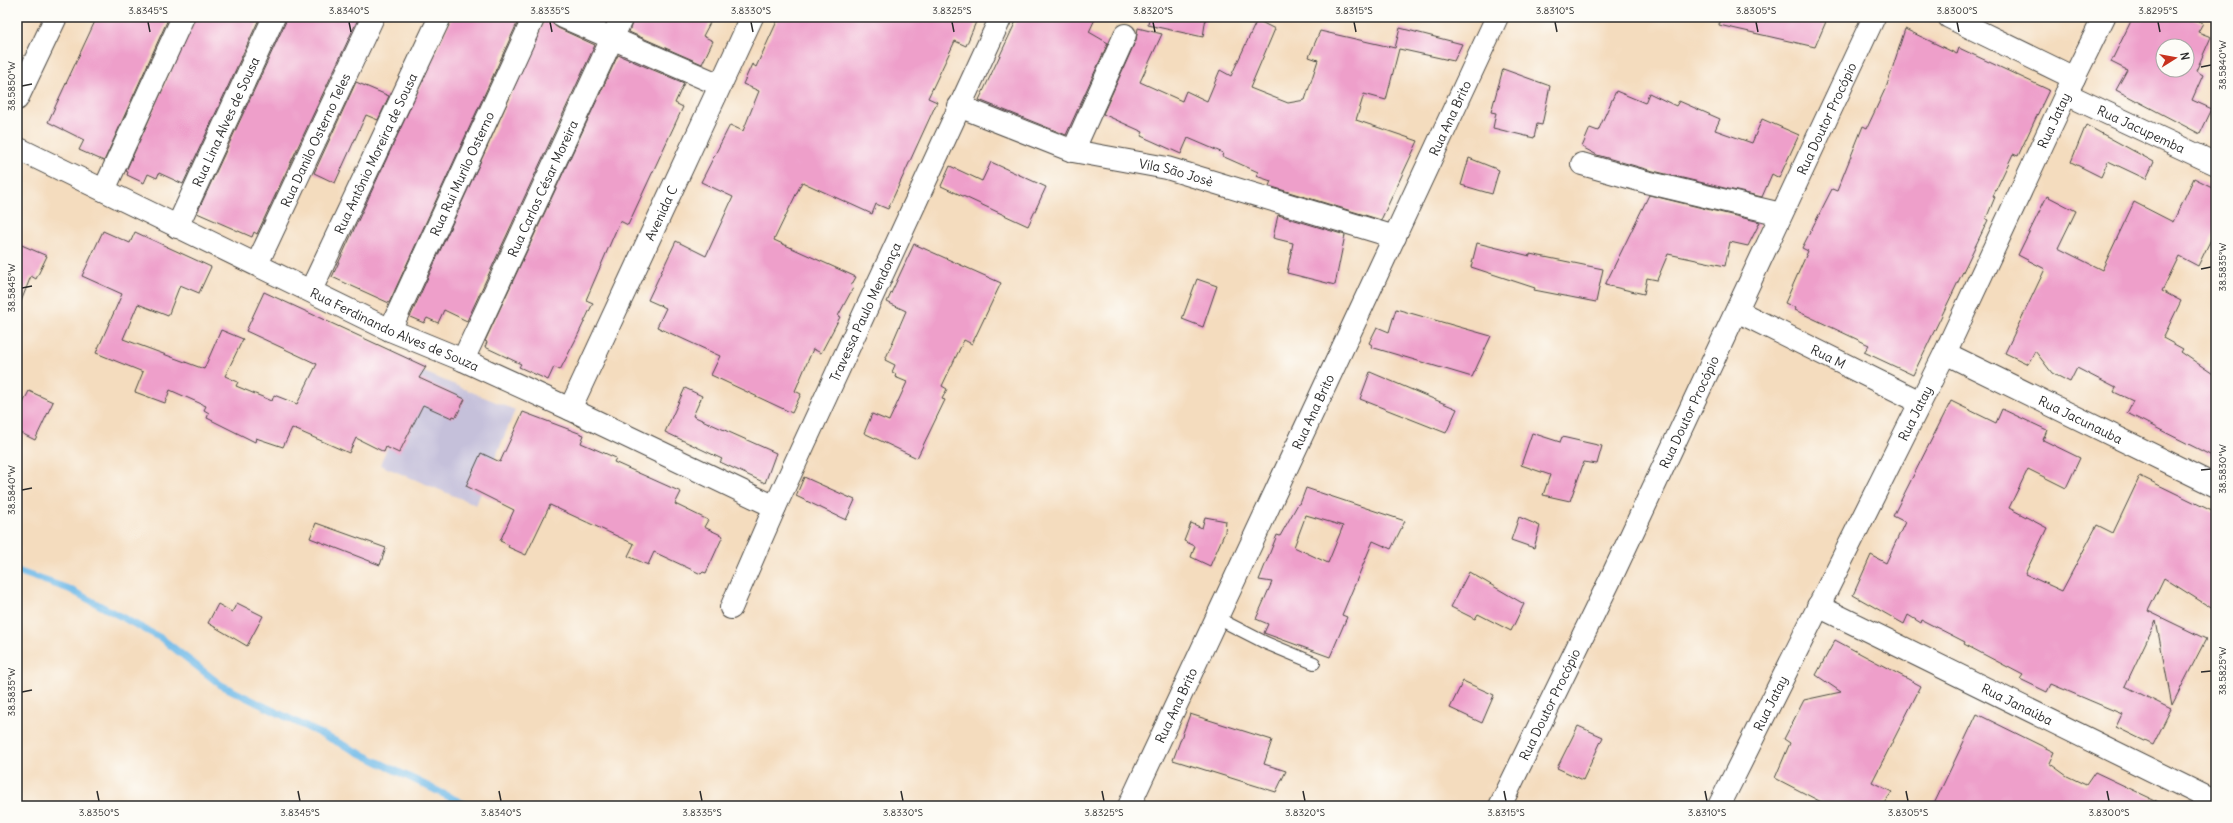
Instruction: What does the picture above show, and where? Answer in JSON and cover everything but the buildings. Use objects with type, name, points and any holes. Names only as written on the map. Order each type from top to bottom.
[{"type":"street","points":[[17,99],[56,17]]},
{"type":"street","points":[[104,190],[183,17]]},
{"type":"street","name":"Rua Lina Alves de Sousa","points":[[177,227],[274,17]]},
{"type":"street","name":"Rua Danilo Osterno Teles","points":[[257,264],[373,17]]},
{"type":"street","name":"Rua Antônio Moreira de Sousa","points":[[311,290],[440,17]]},
{"type":"street","name":"Rua Rui Murilo Osterno","points":[[390,330],[534,17]]},
{"type":"street","points":[[563,17],[613,37],[720,85]]},
{"type":"street","name":"Rua Carlos César Moreira","points":[[463,360],[622,17]]},
{"type":"street","name":"Avenida C","points":[[570,409],[752,17]]},
{"type":"street","name":"Travessa Paulo Mendonça","points":[[731,608],[775,507],[1001,17]]},
{"type":"street","name":"Rua Ana Brito","points":[[1129,806],[1497,17]]},
{"type":"street","name":"Rua Doutor Procópio","points":[[1500,806],[1737,311],[1874,17]]},
{"type":"street","name":"Rua Jacupemba","points":[[1949,17],[2070,86],[2216,164]]},
{"type":"street","name":"Rua Jatay","points":[[1719,806],[1945,353],[2070,86],[2104,17]]},
{"type":"street","points":[[1074,151],[1125,36]]},
{"type":"street","name":"Vila São Josè","points":[[960,106],[1074,151],[1166,168],[1394,237]]},
{"type":"street","name":"Rua Ferdinando Alves de Souza","points":[[17,148],[177,227],[311,290],[390,330],[463,360],[570,409],[775,507]]},
{"type":"street","points":[[1582,164],[1646,182],[1781,214]]},
{"type":"street","name":"Rua M","points":[[1737,311],[1920,402]]},
{"type":"street","name":"Rua Jacunauba","points":[[1945,353],[2216,486]]},
{"type":"street","name":"Rua Janaúba","points":[[1818,606],[2216,802]]},
{"type":"lane","points":[[1217,618],[1266,643],[1314,664]]},
{"type":"shaded area","points":[[419,370],[515,410],[476,505],[380,465]]},
{"type":"waterway","points":[[17,571],[69,589],[161,638],[221,685],[468,806]]}]
